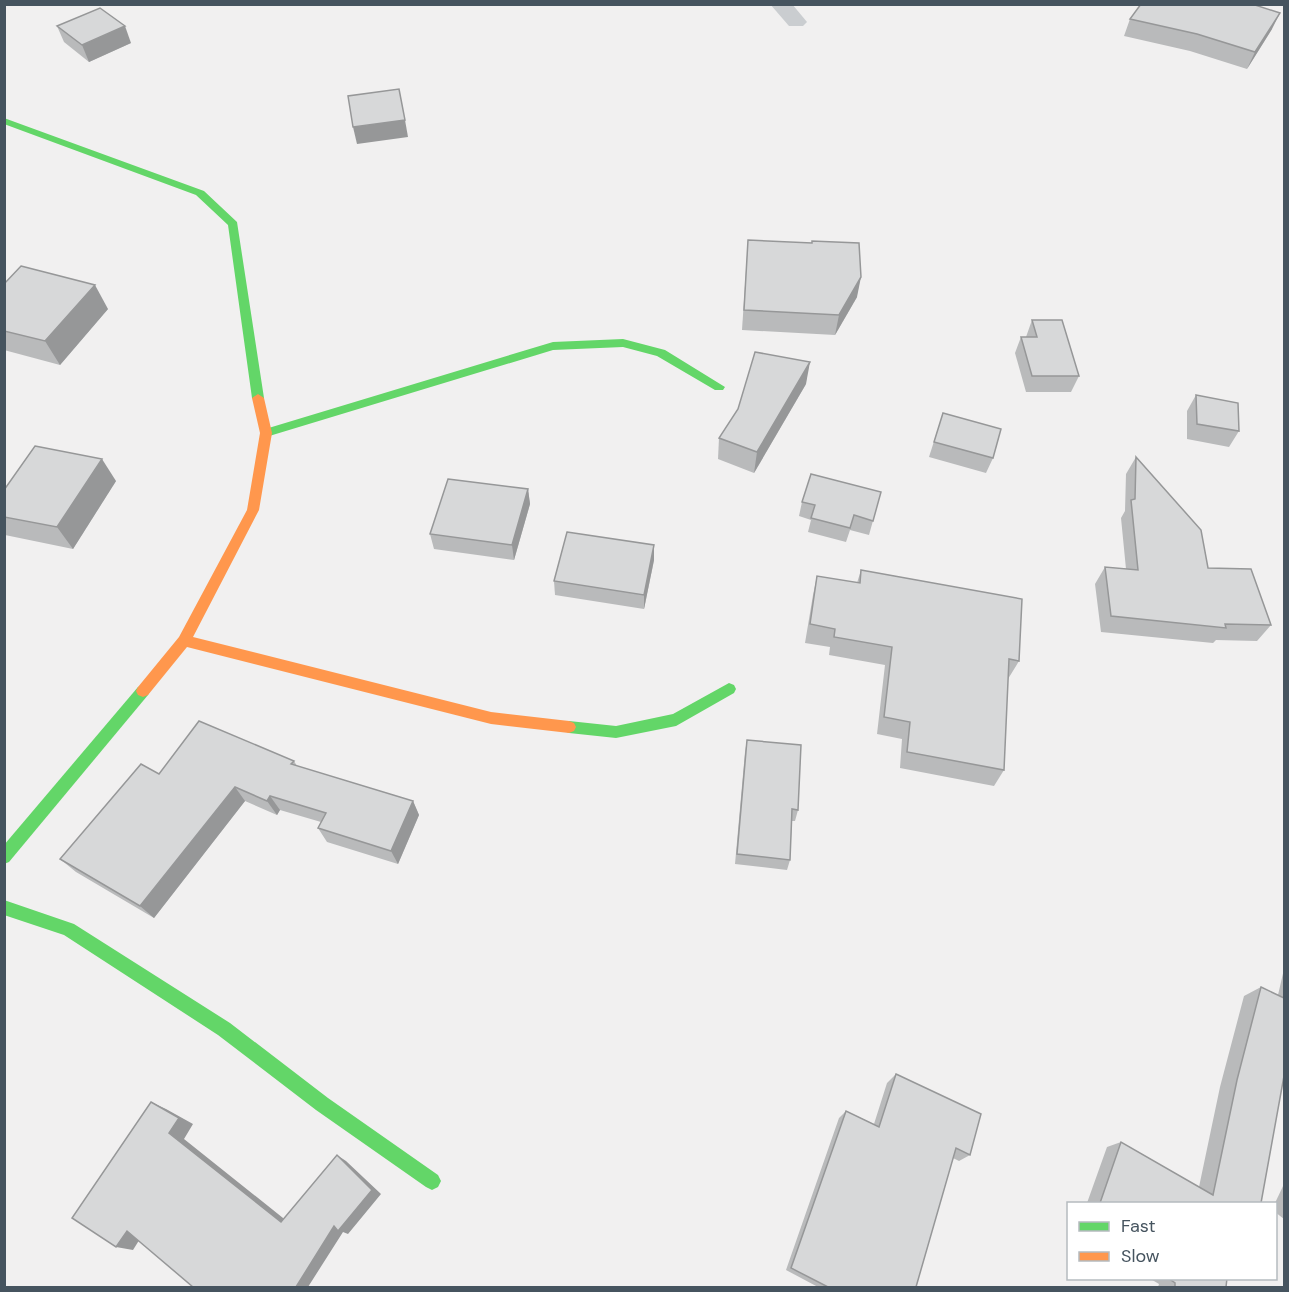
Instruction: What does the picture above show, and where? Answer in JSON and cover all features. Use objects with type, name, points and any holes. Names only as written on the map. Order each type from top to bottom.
[{"type":"street","points":[[780,4],[796,22]]},
{"type":"street","points":[[4,121],[200,193],[233,224],[255,388],[266,433],[253,510],[184,641],[4,857]]},
{"type":"street","points":[[266,433],[553,346],[623,343],[661,353],[719,387]]},
{"type":"street","points":[[184,641],[491,718],[616,732],[675,720],[729,689]]},
{"type":"street","points":[[4,907],[68,929],[224,1029],[322,1104],[432,1181]]},
{"type":"building","points":[[1141,4],[1252,4],[1280,13],[1255,52],[1197,34],[1130,19]]},
{"type":"building","points":[[100,8],[125,26],[82,45],[57,26]]},
{"type":"building","points":[[399,89],[405,120],[353,127],[348,96]]},
{"type":"building","points":[[748,240],[859,243],[861,277],[839,315],[744,310]]},
{"type":"building","points":[[21,266],[95,285],[45,341],[4,331],[4,284]]},
{"type":"building","points":[[1032,320],[1062,320],[1079,376],[1032,376],[1021,337],[1037,337]]},
{"type":"building","points":[[755,352],[810,362],[757,452],[719,438],[738,409]]},
{"type":"building","points":[[1196,395],[1238,403],[1239,431],[1197,424]]},
{"type":"building","points":[[943,413],[1001,429],[993,458],[934,442]]},
{"type":"building","points":[[35,446],[102,459],[57,527],[4,517],[4,490]]},
{"type":"building","points":[[1136,457],[1201,530],[1208,568],[1251,569],[1271,625],[1225,624],[1226,628],[1111,616],[1105,567],[1138,570],[1131,500],[1135,499]]},
{"type":"building","points":[[811,474],[881,492],[873,521],[854,515],[850,528],[811,518],[815,505],[802,502]]},
{"type":"building","points":[[448,479],[528,489],[512,545],[430,534]]},
{"type":"building","points":[[567,532],[654,545],[644,595],[554,581]]},
{"type":"building","points":[[861,570],[1022,599],[1019,661],[1009,659],[1004,770],[907,752],[910,722],[884,717],[892,647],[834,637],[835,629],[810,624],[817,576],[860,583]]},
{"type":"building","points":[[199,721],[294,761],[291,764],[413,801],[391,851],[318,828],[326,813],[270,796],[267,801],[235,787],[140,906],[60,859],[141,764],[159,774]]},
{"type":"building","points":[[747,740],[801,745],[798,810],[792,809],[790,860],[737,854]]},
{"type":"building","points":[[1261,987],[1284,998],[1284,1076],[1261,1202],[1100,1202],[1121,1142],[1213,1195],[1237,1080]]},
{"type":"building","points":[[896,1074],[981,1114],[970,1155],[956,1148],[916,1287],[828,1287],[791,1268],[846,1111],[879,1127]]},
{"type":"building","points":[[151,1102],[179,1118],[169,1133],[281,1222],[337,1155],[372,1190],[338,1231],[334,1226],[296,1287],[193,1287],[127,1231],[116,1247],[72,1218]]},
{"type":"building","points":[[1171,1280],[1227,1280],[1226,1287],[1175,1287],[1175,1283]]},
{"type":"traffic: fast","points":[[4,121],[200,193],[233,224],[258,398]]},
{"type":"traffic: fast","points":[[266,433],[553,346],[623,343],[661,353],[719,387]]},
{"type":"traffic: fast","points":[[569,727],[616,732],[676,720],[729,689]]},
{"type":"traffic: fast","points":[[4,857],[143,691]]},
{"type":"traffic: fast","points":[[4,907],[68,929],[224,1029],[322,1104],[432,1181]]},
{"type":"traffic: slow","points":[[143,691],[184,641],[253,510],[266,433],[258,398]]},
{"type":"traffic: slow","points":[[184,641],[491,718],[569,727]]}]
